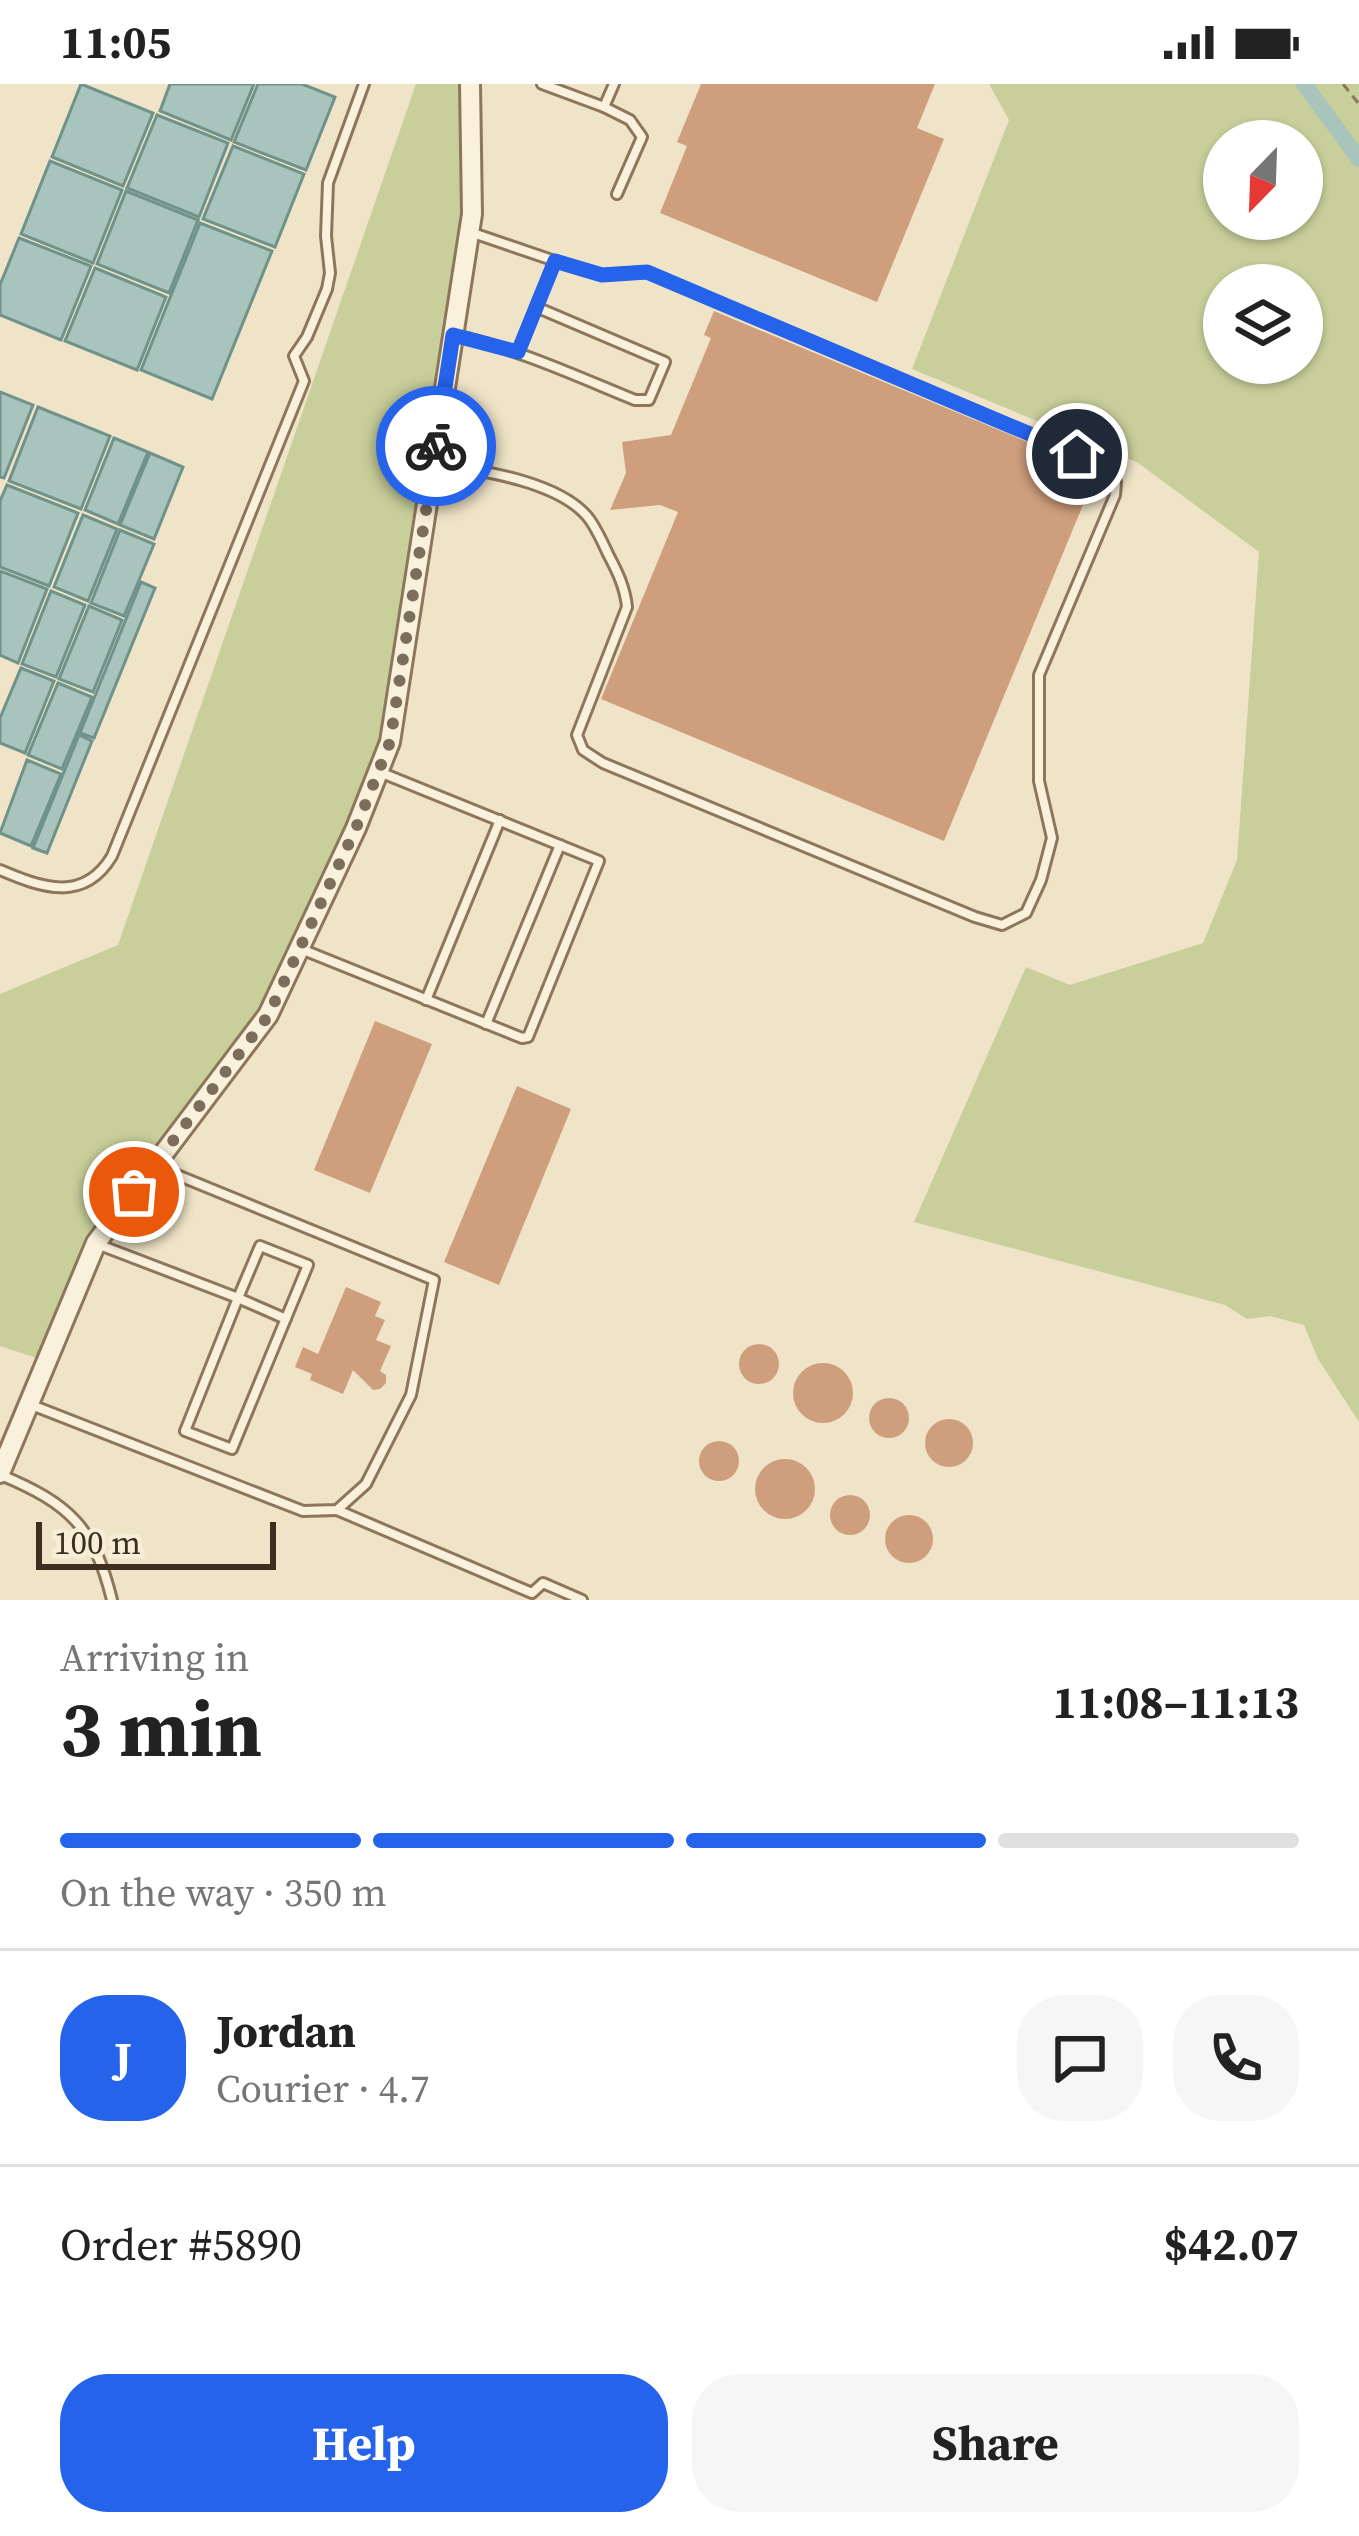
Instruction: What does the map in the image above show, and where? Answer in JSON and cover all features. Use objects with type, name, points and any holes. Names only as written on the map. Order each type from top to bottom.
[{"type":"street","points":[[0,1474],[96,1243],[268,1016],[390,742],[469,233],[470,84]]},
{"type":"lane","points":[[0,871],[35,885],[74,889],[102,872],[112,856],[304,381],[294,356],[307,337],[330,273],[328,183],[364,84]]},
{"type":"lane","points":[[542,84],[630,120],[642,137],[617,194]]},
{"type":"lane","points":[[604,107],[614,84]]},
{"type":"lane","points":[[433,464],[519,481],[562,498],[590,519],[607,551],[625,590],[627,607],[577,735],[583,750],[602,763],[975,917],[1002,925],[1026,913],[1052,838],[1039,781],[1039,675],[1115,495],[1116,482],[1108,467],[647,272],[602,275],[469,233]]},
{"type":"lane","points":[[518,352],[555,261]]},
{"type":"lane","points":[[453,335],[518,352],[635,400],[650,400],[665,362],[536,307]]},
{"type":"lane","points":[[299,949],[528,1037],[599,864],[378,772]]},
{"type":"lane","points":[[426,1000],[500,820]]},
{"type":"lane","points":[[487,1024],[560,845]]},
{"type":"lane","points":[[154,1166],[434,1280],[411,1395],[366,1484],[337,1510]]},
{"type":"lane","points":[[96,1243],[286,1318]]},
{"type":"lane","points":[[260,1246],[308,1265],[232,1449],[185,1431],[238,1298],[260,1246]]},
{"type":"lane","points":[[29,1404],[303,1510],[337,1510],[532,1593],[543,1583],[582,1600]]},
{"type":"lane","points":[[0,1474],[46,1494],[80,1521],[103,1562],[112,1600]]},
{"type":"path","points":[[1343,84],[1359,104]]},
{"type":"green space","points":[[416,84],[470,84],[472,214],[390,742],[268,1015],[96,1243],[46,1361],[0,1346],[0,994],[118,945]]},
{"type":"green space","points":[[989,84],[1359,84],[1359,1422],[1318,1359],[1304,1325],[1270,1316],[1247,1319],[1225,1305],[914,1222],[1026,967],[1070,985],[1203,943],[1237,860],[1259,552],[1138,463],[912,369],[1009,120]]},
{"type":"water","points":[[81,84],[153,113],[123,186],[52,157]]},
{"type":"water","points":[[170,84],[254,84],[231,140],[160,111]]},
{"type":"water","points":[[258,84],[302,84],[335,97],[306,170],[234,142]]},
{"type":"water","points":[[157,115],[228,143],[199,217],[127,188]]},
{"type":"water","points":[[233,146],[304,174],[275,247],[203,219]]},
{"type":"water","points":[[50,161],[122,190],[93,263],[21,234]]},
{"type":"water","points":[[126,191],[198,220],[169,293],[97,264]]},
{"type":"water","points":[[200,223],[272,251],[212,399],[141,370]]},
{"type":"water","points":[[19,238],[91,266],[61,340],[0,315],[0,285]]},
{"type":"water","points":[[95,268],[166,297],[137,370],[65,341]]},
{"type":"water","points":[[0,392],[33,405],[4,478],[0,477]]},
{"type":"water","points":[[38,407],[110,436],[81,509],[9,481]]},
{"type":"water","points":[[114,438],[148,452],[118,524],[85,510]]},
{"type":"water","points":[[150,453],[183,467],[154,539],[120,525]]},
{"type":"water","points":[[7,485],[78,513],[49,586],[0,567],[0,501]]},
{"type":"water","points":[[83,515],[117,529],[88,601],[54,587]]},
{"type":"water","points":[[120,530],[154,544],[124,616],[91,603]]},
{"type":"water","points":[[0,571],[47,589],[18,663],[0,655]]},
{"type":"water","points":[[141,582],[155,588],[94,738],[80,733]]},
{"type":"water","points":[[51,591],[85,605],[56,677],[22,664]]},
{"type":"water","points":[[89,606],[122,620],[93,692],[59,679]]},
{"type":"water","points":[[21,668],[54,681],[25,753],[0,743],[0,718]]},
{"type":"water","points":[[58,683],[92,697],[62,769],[28,755]]},
{"type":"water","points":[[79,735],[92,741],[47,853],[33,848]]},
{"type":"water","points":[[27,760],[61,774],[31,846],[0,833]]},
{"type":"building","points":[[701,84],[935,84],[917,128],[944,139],[877,302],[660,213],[687,146],[677,142]]},
{"type":"building","points":[[714,311],[1097,471],[944,841],[601,699],[678,512],[660,505],[610,510],[626,473],[622,442],[671,435],[711,338],[704,335]]},
{"type":"building","points":[[375,1021],[432,1044],[370,1193],[314,1170]]},
{"type":"building","points":[[517,1086],[571,1109],[499,1285],[444,1262]]},
{"type":"building","points":[[346,1287],[381,1302],[375,1316],[385,1320],[376,1340],[391,1346],[380,1371],[386,1383],[380,1389],[373,1390],[353,1370],[343,1394],[310,1380],[312,1374],[295,1367],[303,1347],[318,1354]]},
{"type":"building","points":[[759,1344],[773,1350],[779,1364],[773,1378],[759,1384],[745,1378],[739,1364],[745,1350]]},
{"type":"building","points":[[823,1363],[844,1372],[853,1393],[844,1414],[823,1423],[802,1414],[793,1393],[802,1372]]},
{"type":"building","points":[[889,1398],[903,1404],[909,1418],[903,1432],[889,1438],[875,1432],[869,1418],[875,1404]]},
{"type":"building","points":[[949,1419],[966,1426],[973,1443],[966,1460],[949,1467],[932,1460],[925,1443],[932,1426]]},
{"type":"building","points":[[719,1441],[733,1447],[739,1461],[733,1475],[719,1481],[705,1475],[699,1461],[705,1447]]},
{"type":"building","points":[[785,1459],[806,1468],[815,1489],[806,1510],[785,1519],[764,1510],[755,1489],[764,1468]]},
{"type":"building","points":[[850,1495],[864,1501],[870,1515],[864,1529],[850,1535],[836,1529],[830,1515],[836,1501]]},
{"type":"building","points":[[909,1515],[926,1522],[933,1539],[926,1556],[909,1563],[892,1556],[885,1539],[892,1522]]},
{"type":"waterway","points":[[1304,84],[1359,159]]},
{"type":"way so far","points":[[134,1192],[268,1016],[356,828],[390,742],[436,446]]},
{"type":"route","points":[[436,446],[453,335],[518,352],[555,261],[602,275],[647,272],[1077,454]]}]
